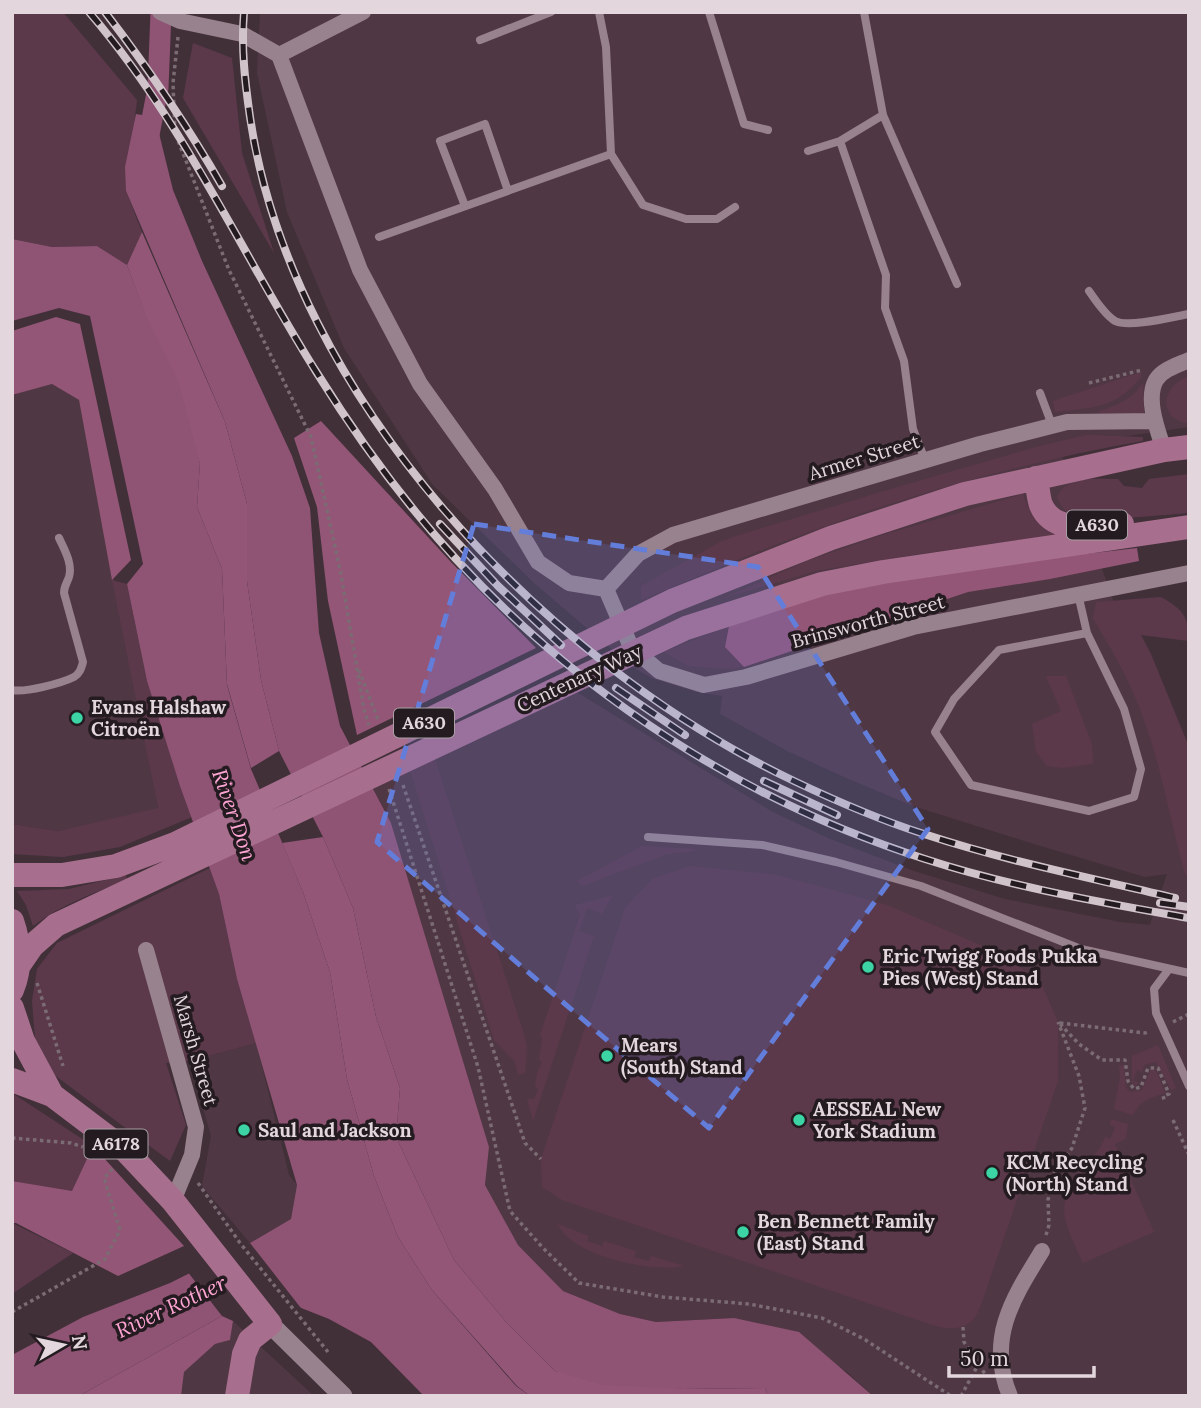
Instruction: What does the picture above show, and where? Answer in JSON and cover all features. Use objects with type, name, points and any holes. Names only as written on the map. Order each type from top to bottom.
[{"type":"main road","name":"Centenary Way","points":[[26,971],[32,946],[56,925],[182,853],[672,601],[831,538],[965,494],[1164,450],[1189,447]]},
{"type":"main road","name":"A630","points":[[1036,478],[1042,506],[1052,520],[1067,526],[1189,521]]},
{"type":"main road","name":"Centenary Way","points":[[12,875],[62,875],[182,853],[686,628],[822,584],[883,572],[1189,527]]},
{"type":"main road","name":"A630","points":[[12,921],[26,971],[12,990]]},
{"type":"main road","name":"A6178","points":[[12,1008],[23,1041],[51,1095]]},
{"type":"main road","name":"A6178","points":[[12,1080],[51,1095],[126,1151],[173,1200],[266,1320]]},
{"type":"main road","points":[[237,1396],[244,1354],[250,1340],[266,1320]]},
{"type":"street","points":[[279,55],[363,12]]},
{"type":"street","points":[[171,17],[204,19],[242,34],[279,55],[360,270],[420,384],[495,489],[538,562],[569,583],[606,589]]},
{"type":"street","points":[[1164,450],[1152,399],[1156,380],[1170,368],[1189,360]]},
{"type":"street","name":"Armer Street","points":[[606,589],[638,554],[673,536],[925,460],[1052,425],[1067,422],[1156,421]]},
{"type":"street","name":"Brinsworth Street","points":[[606,589],[631,647],[659,671],[705,685],[746,677],[913,627],[1188,575]]},
{"type":"street","name":"Marsh Street","points":[[146,950],[196,1127],[192,1155],[173,1200]]},
{"type":"street","points":[[1010,1396],[1003,1378],[999,1349],[1007,1315],[1019,1288],[1042,1251]]},
{"type":"street","points":[[266,1320],[343,1396]]},
{"type":"lane","points":[[480,40],[551,12]]},
{"type":"lane","points":[[599,12],[606,47],[611,154],[643,205],[686,219],[718,219],[735,207]]},
{"type":"lane","points":[[709,12],[744,124],[768,130]]},
{"type":"lane","points":[[864,12],[883,116],[957,284]]},
{"type":"lane","points":[[808,151],[840,141],[883,116]]},
{"type":"lane","points":[[465,206],[440,141],[485,124],[508,191]]},
{"type":"lane","points":[[840,141],[886,275],[885,308],[904,361],[913,429],[925,460]]},
{"type":"lane","points":[[379,237],[611,154]]},
{"type":"lane","points":[[1089,291],[1115,321],[1127,324],[1189,314]]},
{"type":"lane","points":[[1040,393],[1052,425]]},
{"type":"lane","points":[[12,690],[27,691],[66,680],[81,670],[83,663],[64,593],[70,564],[60,538]]},
{"type":"lane","points":[[1078,594],[1087,633],[1124,709],[1141,769],[1134,797],[1089,811],[971,785],[935,732],[954,699],[999,650],[1087,633]]},
{"type":"lane","points":[[648,837],[762,845],[836,862],[921,886],[1082,949],[1189,973]]},
{"type":"lane","points":[[1169,969],[1154,989],[1156,1013],[1189,1086]]},
{"type":"path","points":[[171,17],[175,133],[229,271],[311,437],[341,574],[364,710],[371,733]]},
{"type":"path","points":[[1089,383],[1148,369],[1160,377]]},
{"type":"path","points":[[355,660],[379,723]]},
{"type":"path","points":[[399,774],[525,1143],[541,1159]]},
{"type":"path","points":[[387,783],[478,1067],[510,1211],[543,1248],[579,1283],[663,1297],[749,1304],[822,1318],[864,1339],[951,1396]]},
{"type":"path","points":[[26,971],[65,1072]]},
{"type":"path","points":[[1058,1022],[1145,1033],[1189,1014]]},
{"type":"path","points":[[1058,1022],[1079,1044],[1102,1060],[1125,1060],[1128,1081],[1133,1089],[1141,1087],[1148,1068],[1157,1068],[1169,1094],[1163,1096],[1166,1102]]},
{"type":"path","points":[[1042,1251],[1049,1225],[1048,1200],[1055,1172],[1072,1148],[1085,1108],[1079,1076],[1058,1022]]},
{"type":"path","points":[[1173,1120],[1189,1155]]},
{"type":"path","points":[[12,1138],[71,1143],[85,1147]]},
{"type":"path","points":[[12,1312],[105,1259],[120,1230],[104,1178],[116,1165],[109,1161]]},
{"type":"path","points":[[185,1173],[202,1186],[240,1243],[299,1315]]},
{"type":"path","points":[[963,1327],[964,1342],[986,1374]]},
{"type":"path","points":[[961,1396],[978,1365]]},
{"type":"highlighted area","points":[[474,524],[758,567],[928,829],[709,1128],[377,842]]},
{"type":"shaded area","points":[[12,12],[63,12],[137,100],[126,191],[142,232],[127,265],[97,246],[52,247],[12,239]]},
{"type":"shaded area","points":[[260,12],[1189,12],[1189,427],[1059,446],[1113,600],[1189,774],[1189,1396],[873,1396],[846,1371],[734,1318],[656,1322],[620,1314],[563,1291],[518,1245],[485,1185],[489,1147],[391,823],[373,788],[575,691],[773,812],[828,838],[914,871],[1005,899],[1120,922],[1150,925],[1167,874],[1145,877],[913,806],[787,751],[720,714],[722,696],[696,692],[651,678],[630,665],[535,584],[433,485],[344,348],[287,212],[257,73]]},
{"type":"shaded area","points":[[193,43],[232,58],[242,153],[274,253],[183,98]]},
{"type":"shaded area","points":[[142,232],[225,422],[247,504],[247,581],[261,680],[279,751],[251,768],[227,684],[222,569],[197,507],[200,463],[127,265]]},
{"type":"shaded area","points":[[56,317],[80,324],[131,560],[112,580],[79,400],[52,384],[12,395],[12,331]]},
{"type":"shaded area","points":[[1141,372],[1141,377],[1131,388],[1112,401],[1092,407],[1055,412],[1053,401]]},
{"type":"shaded area","points":[[1189,376],[1189,424],[1178,421],[1171,415],[1166,402],[1173,387]]},
{"type":"shaded area","points":[[1143,383],[1144,415],[1099,413],[1129,398]]},
{"type":"shaded area","points":[[52,384],[79,400],[158,809],[58,831],[12,824],[12,395]]},
{"type":"shaded area","points":[[321,421],[450,561],[536,648],[357,735],[328,601],[317,507],[294,438]]},
{"type":"shaded area","points":[[1086,435],[1143,437],[1143,441],[1014,468],[887,505],[783,542],[641,600],[641,586],[720,542],[736,536],[1036,447]]},
{"type":"shaded area","points":[[1189,474],[1189,513],[1131,518],[1087,518],[1066,511],[1057,497],[1068,485],[1084,480],[1118,479],[1124,486],[1142,488],[1149,479]]},
{"type":"shaded area","points":[[1023,494],[1036,519],[1059,535],[816,571],[721,599],[807,561],[876,537]]},
{"type":"shaded area","points":[[1137,548],[1139,561],[968,592],[744,667],[725,647],[729,626],[828,595],[879,583],[982,566]]},
{"type":"shaded area","points":[[112,580],[127,584],[147,681],[192,817],[120,847],[63,857],[12,854],[12,824],[58,831],[158,808]]},
{"type":"shaded area","points":[[1161,597],[1183,614],[1189,632],[1189,641],[1141,635],[1189,747],[1189,875],[1185,874],[1157,760],[1141,711],[1119,664],[1093,619],[1096,602]]},
{"type":"shaded area","points":[[729,626],[725,647],[744,667],[730,669],[688,666],[664,652]]},
{"type":"shaded area","points":[[1046,676],[1066,676],[1092,744],[1093,764],[1062,768],[1047,766],[1036,752],[1032,724],[1061,711]]},
{"type":"shaded area","points":[[435,759],[524,1034],[527,1047],[525,1073],[518,1075],[515,1062],[494,1040],[410,770]]},
{"type":"shaded area","points":[[323,837],[353,908],[376,1017],[400,1088],[396,1137],[454,1260],[506,1322],[555,1371],[683,1389],[765,1388],[768,1396],[530,1396],[517,1386],[432,1290],[398,1237],[374,1176],[347,1079],[330,972],[303,892],[282,843]]},
{"type":"shaded area","points":[[642,846],[696,851],[668,854],[582,886],[577,881]]},
{"type":"shaded area","name":"AESSEAL New York Stadium","points":[[690,866],[778,875],[887,905],[999,953],[1040,981],[1058,1022],[1058,1081],[981,1306],[973,1320],[966,1325],[950,1328],[925,1322],[562,1200],[542,1187],[541,1159],[625,908],[652,879]]},
{"type":"shaded area","points":[[210,868],[219,894],[237,979],[256,1043],[190,1061],[166,1063],[186,1125],[170,1161],[49,1071],[35,1038],[32,1001],[37,969],[57,943]]},
{"type":"shaded area","points":[[126,875],[127,880],[67,905],[33,926],[26,905],[17,891],[69,889]]},
{"type":"shaded area","points":[[613,895],[602,914],[587,908],[579,931],[594,936],[533,1121],[527,1099],[534,1099],[538,1090],[535,1086],[542,1062],[539,1060],[542,1039],[540,1035],[580,915],[575,905]]},
{"type":"shaded area","points":[[256,1043],[289,1175],[297,1185],[291,1219],[250,1243],[202,1186],[211,1136],[190,1061]]},
{"type":"shaded area","points":[[1158,1045],[1176,1088],[1171,1090],[1156,1062],[1144,1065],[1142,1072],[1137,1070],[1133,1081],[1138,1082],[1136,1086],[1132,1082],[1132,1056]]},
{"type":"shaded area","points":[[1124,1065],[1126,1088],[1131,1092],[1142,1090],[1151,1069],[1157,1072],[1165,1093],[1143,1103],[1133,1115],[1114,1109],[1120,1077],[1119,1066]]},
{"type":"shaded area","points":[[12,1093],[93,1146],[72,1192],[12,1181]]},
{"type":"shaded area","points":[[1111,1119],[1128,1124],[1126,1139],[1115,1144],[1154,1232],[1083,1263],[1067,1225],[1067,1194],[1105,1137],[1110,1139],[1115,1127],[1110,1125]]},
{"type":"shaded area","points":[[93,1146],[184,1246],[118,1276],[12,1223],[12,1181],[72,1191]]},
{"type":"shaded area","points":[[12,1223],[73,1253],[12,1294]]},
{"type":"shaded area","points":[[558,1224],[589,1236],[587,1241],[602,1246],[604,1241],[636,1251],[634,1257],[649,1261],[651,1256],[684,1266],[653,1267],[614,1260],[579,1245],[566,1235]]},
{"type":"shaded area","points":[[222,1316],[233,1321],[230,1340],[215,1344],[184,1372],[181,1396],[79,1396]]},
{"type":"shaded area","points":[[233,1321],[314,1396],[181,1396],[184,1372],[215,1344],[230,1340]]},
{"type":"water","points":[[136,114],[155,117],[173,190],[202,261],[292,456],[310,508],[319,633],[340,726],[391,823],[489,1147],[485,1185],[518,1245],[563,1291],[620,1314],[656,1322],[734,1318],[799,1332],[873,1396],[768,1396],[765,1388],[683,1389],[603,1385],[555,1371],[506,1322],[454,1260],[396,1137],[400,1088],[376,1017],[353,908],[323,837],[279,751],[261,680],[247,581],[247,504],[225,422],[126,191],[125,167]]},
{"type":"water","points":[[12,239],[52,247],[97,246],[127,265],[148,320],[178,380],[200,463],[197,507],[222,569],[227,685],[251,769],[303,892],[330,972],[347,1079],[374,1176],[398,1237],[432,1290],[516,1386],[530,1396],[424,1396],[371,1342],[329,1319],[281,1300],[222,1316],[79,1396],[12,1396],[12,1355],[83,1317],[170,1283],[291,1219],[297,1185],[237,979],[219,894],[180,786],[147,681],[127,584],[143,564],[90,316],[59,308],[12,321]]},
{"type":"pier","points":[[250,1243],[304,1312],[281,1304],[238,1315],[222,1316],[187,1271]]},
{"type":"waterway","points":[[147,145],[158,88],[161,12]]},
{"type":"railway","points":[[89,12],[123,55],[183,143],[317,373],[382,469],[456,559],[505,609],[558,656],[613,700],[671,740],[732,776],[859,836],[990,878],[1189,918]]},
{"type":"railway","points":[[105,12],[166,97],[222,186]]},
{"type":"railway","points":[[244,12],[244,65],[250,117],[275,221],[317,322],[374,419],[444,510],[523,593],[610,667],[701,730],[794,781],[891,823],[955,844],[1175,898]]},
{"type":"railway","points":[[440,524],[498,586],[561,645]]},
{"type":"railway","points":[[616,688],[685,735]]},
{"type":"railway","points":[[764,781],[837,815]]},
{"type":"railway","points":[[1160,903],[1189,907]]},
{"type":"place","name":"Evans Halshaw Citroën","points":[[77,718]]},
{"type":"place","name":"Eric Twigg Foods Pukka Pies (West) Stand","points":[[868,967]]},
{"type":"place","name":"Mears (South) Stand","points":[[607,1056]]},
{"type":"place","name":"AESSEAL New York Stadium","points":[[799,1120]]},
{"type":"place","name":"Saul and Jackson","points":[[244,1130]]},
{"type":"place","name":"KCM Recycling (North) Stand","points":[[992,1173]]},
{"type":"place","name":"Ben Bennett Family (East) Stand","points":[[743,1232]]},
{"type":"water label","name":"River Don","points":[[234,815]]},
{"type":"water label","name":"River Rother","points":[[171,1307]]}]
